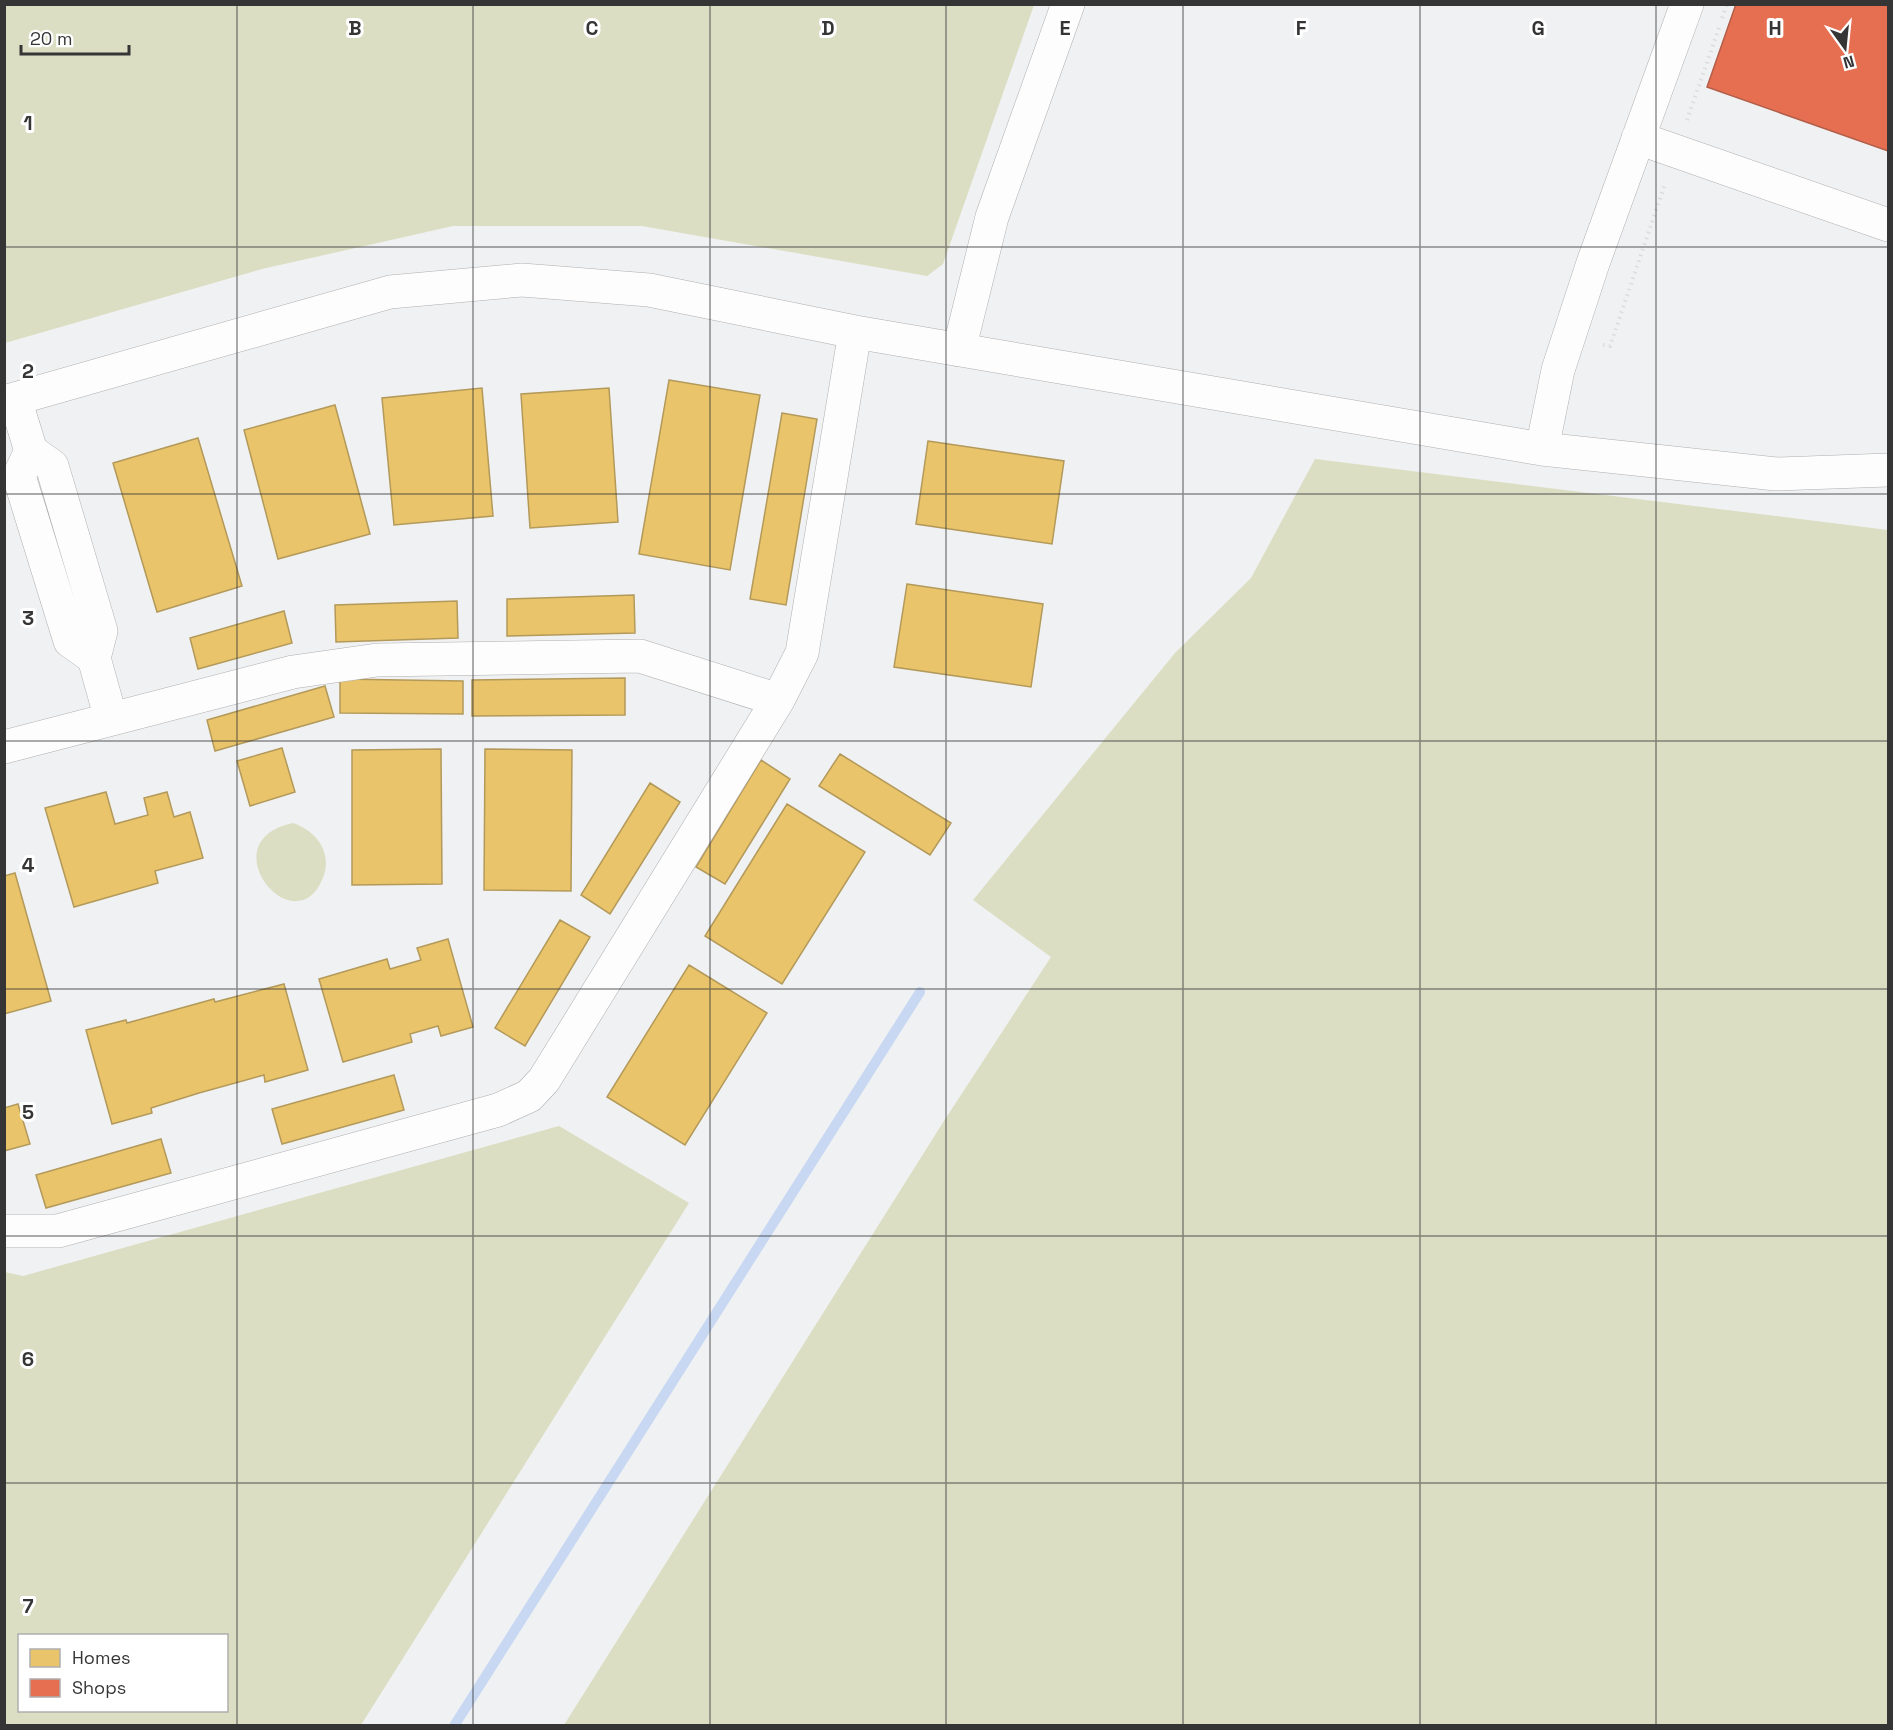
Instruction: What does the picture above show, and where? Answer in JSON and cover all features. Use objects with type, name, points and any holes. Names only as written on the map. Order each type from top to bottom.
[{"type":"street","points":[[959,350],[992,217],[1068,4]]},
{"type":"street","points":[[1542,449],[1558,370],[1687,4]]},
{"type":"street","points":[[1638,138],[1888,225]]},
{"type":"street","points":[[111,719],[94,658],[70,641],[19,476],[31,451],[10,400],[390,292],[522,280],[649,290],[855,332],[1542,449],[1776,474],[1888,470]]},
{"type":"street","points":[[4,1231],[58,1231],[498,1110],[528,1096],[544,1080],[778,699],[802,653],[855,332]]},
{"type":"street","points":[[4,747],[293,672],[377,660],[640,656],[778,699]]},
{"type":"path","points":[[1599,352],[1601,344],[1610,346],[1727,4]]},
{"type":"green space","points":[[5,4],[1034,5],[943,264],[927,276],[642,226],[453,226],[262,269],[5,343]]},
{"type":"green space","points":[[1315,459],[1888,530],[1888,1725],[564,1725],[942,1124],[1051,957],[973,900],[1175,653],[1251,578]]},
{"type":"green space","points":[[293,823],[316,838],[326,861],[322,880],[309,897],[294,901],[278,895],[265,883],[257,866],[258,849],[269,833]]},
{"type":"green space","points":[[559,1126],[689,1203],[361,1725],[5,1725],[5,1272],[23,1276]]},
{"type":"building: Homes","points":[[669,380],[760,395],[730,570],[639,554]]},
{"type":"building: Homes","points":[[482,388],[493,516],[394,525],[382,398]]},
{"type":"building: Homes","points":[[609,388],[618,522],[530,528],[521,394]]},
{"type":"building: Homes","points":[[335,405],[370,534],[278,559],[244,430]]},
{"type":"building: Homes","points":[[782,413],[817,419],[786,605],[750,599]]},
{"type":"building: Homes","points":[[198,438],[242,586],[157,612],[113,463]]},
{"type":"building: Homes","points":[[928,441],[1064,461],[1052,544],[916,524]]},
{"type":"building: Homes","points":[[907,584],[1043,604],[1031,687],[894,667]]},
{"type":"building: Homes","points":[[634,595],[635,633],[507,636],[507,599]]},
{"type":"building: Homes","points":[[457,601],[458,638],[336,642],[335,605]]},
{"type":"building: Homes","points":[[284,611],[292,643],[198,669],[190,638]]},
{"type":"building: Homes","points":[[625,678],[625,715],[472,716],[472,680]]},
{"type":"building: Homes","points":[[340,679],[463,681],[463,714],[340,713]]},
{"type":"building: Homes","points":[[325,686],[334,717],[215,751],[207,720]]},
{"type":"building: Homes","points":[[282,748],[295,792],[250,806],[237,761]]},
{"type":"building: Homes","points":[[441,749],[442,884],[352,885],[352,750]]},
{"type":"building: Homes","points":[[485,749],[572,750],[571,891],[484,890]]},
{"type":"building: Homes","points":[[840,754],[951,823],[930,855],[819,786]]},
{"type":"building: Homes","points":[[761,760],[790,779],[725,884],[696,867]]},
{"type":"building: Homes","points":[[650,783],[680,802],[610,914],[581,895]]},
{"type":"building: Homes","points":[[106,792],[115,824],[148,815],[144,798],[167,792],[174,817],[190,812],[203,858],[155,871],[158,883],[74,907],[45,808]]},
{"type":"building: Homes","points":[[787,804],[865,852],[782,984],[705,936]]},
{"type":"building: Homes","points":[[15,873],[51,1001],[4,1014],[4,876]]},
{"type":"building: Homes","points":[[560,920],[590,937],[525,1046],[495,1028]]},
{"type":"building: Homes","points":[[448,939],[473,1027],[441,1036],[438,1026],[410,1034],[412,1042],[343,1062],[319,979],[387,959],[390,969],[421,960],[417,948]]},
{"type":"building: Homes","points":[[689,965],[767,1013],[685,1145],[607,1097]]},
{"type":"building: Homes","points":[[284,984],[308,1070],[265,1082],[264,1075],[151,1108],[152,1113],[112,1124],[86,1030],[126,1020],[127,1023],[214,999],[215,1002]]},
{"type":"building: Homes","points":[[394,1075],[404,1110],[282,1144],[272,1109]]},
{"type":"building: Homes","points":[[18,1104],[30,1144],[4,1151],[4,1108]]},
{"type":"building: Homes","points":[[161,1139],[171,1173],[46,1208],[36,1175]]},
{"type":"building: Shops","points":[[1736,4],[1888,4],[1888,151],[1707,87]]},
{"type":"waterway","points":[[454,1726],[920,992]]}]
